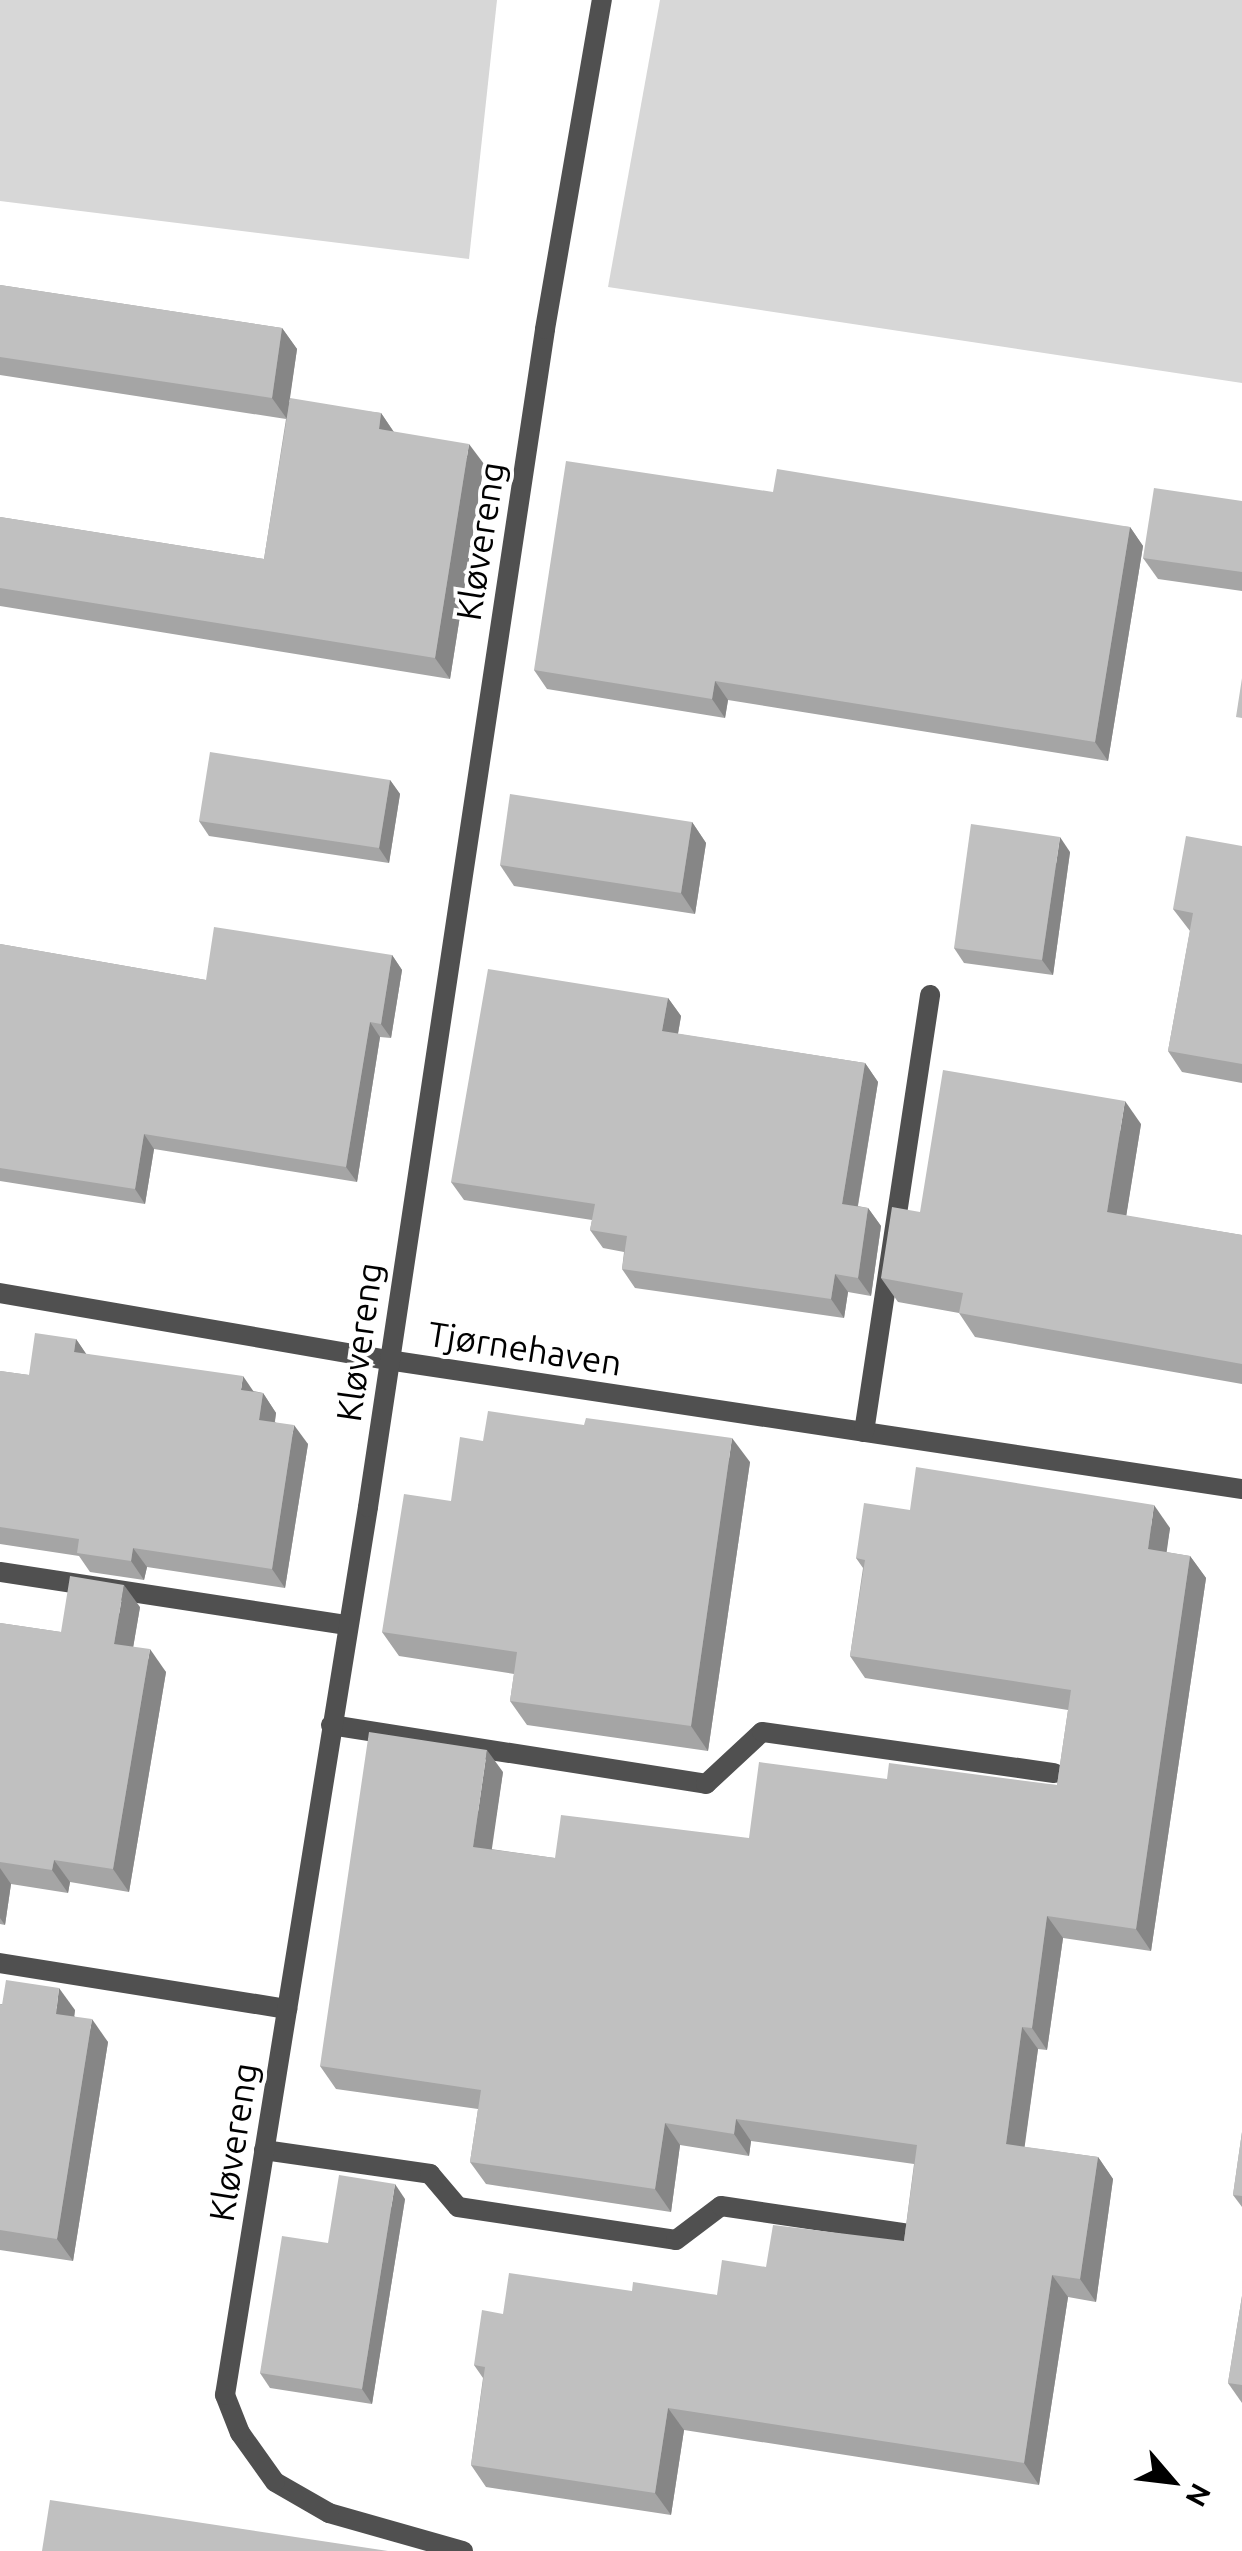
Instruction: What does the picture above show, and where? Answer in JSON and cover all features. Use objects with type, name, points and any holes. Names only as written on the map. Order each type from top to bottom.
[{"type":"street","name":"Kløvereng","points":[[463,2551],[330,2512],[275,2482],[240,2433],[225,2395],[546,329],[602,0]]},
{"type":"street","points":[[864,1432],[930,995]]},
{"type":"street","name":"Tjørnehaven","points":[[0,1293],[388,1360],[1242,1489]]},
{"type":"street","points":[[0,1572],[347,1625]]},
{"type":"street","points":[[332,1725],[706,1784],[762,1732],[1054,1773]]},
{"type":"street","points":[[0,1962],[287,2009]]},
{"type":"street","points":[[264,2150],[430,2174],[458,2206],[676,2240],[721,2206],[904,2233]]},
{"type":"shaded area","points":[[0,0],[497,0],[469,259],[0,201]]},
{"type":"shaded area","points":[[660,0],[1242,0],[1242,383],[608,287]]},
{"type":"building","points":[[0,285],[282,328],[272,398],[0,357]]},
{"type":"building","points":[[290,398],[381,413],[379,429],[469,444],[435,658],[0,588],[0,517],[264,559]]},
{"type":"building","points":[[566,461],[773,492],[777,469],[1130,527],[1095,742],[715,681],[712,699],[534,670]]},
{"type":"building","points":[[1154,488],[1242,501],[1242,572],[1143,558]]},
{"type":"building","points":[[1242,678],[1242,718],[1236,717]]},
{"type":"building","points":[[210,752],[390,780],[379,848],[199,821]]},
{"type":"building","points":[[510,794],[692,822],[681,893],[500,865]]},
{"type":"building","points":[[971,824],[1060,837],[1042,960],[954,948]]},
{"type":"building","points":[[1186,836],[1242,846],[1242,1064],[1168,1051],[1193,913],[1173,909]]},
{"type":"building","points":[[214,927],[392,955],[381,1024],[370,1022],[346,1167],[144,1134],[135,1189],[0,1168],[0,944],[206,980]]},
{"type":"building","points":[[488,969],[668,998],[662,1031],[865,1063],[842,1204],[868,1208],[858,1278],[835,1274],[831,1299],[622,1269],[627,1236],[590,1230],[595,1204],[451,1182]]},
{"type":"building","points":[[943,1070],[1125,1101],[1107,1212],[1242,1235],[1242,1364],[959,1313],[963,1293],[881,1278],[892,1207],[920,1212]]},
{"type":"building","points":[[35,1333],[76,1339],[74,1352],[243,1376],[241,1390],[263,1393],[259,1420],[294,1425],[272,1569],[133,1548],[131,1561],[77,1553],[79,1539],[0,1527],[0,1371],[29,1375]]},
{"type":"building","points":[[488,1411],[584,1425],[586,1418],[732,1438],[691,1726],[510,1701],[517,1652],[382,1632],[404,1494],[451,1501],[460,1437],[483,1441]]},
{"type":"building","points":[[916,1467],[1154,1505],[1148,1549],[1190,1556],[1136,1929],[1047,1916],[1032,2028],[1022,2027],[1006,2144],[1098,2157],[1080,2279],[1052,2275],[1024,2463],[668,2408],[655,2493],[471,2465],[485,2367],[474,2365],[482,2310],[503,2314],[509,2273],[632,2291],[633,2282],[717,2295],[722,2260],[766,2267],[773,2225],[904,2241],[917,2145],[736,2119],[734,2134],[665,2123],[655,2189],[470,2162],[481,2090],[320,2066],[369,1732],[487,1750],[473,1847],[555,1858],[561,1815],[749,1838],[759,1762],[887,1779],[889,1763],[1057,1785],[1071,1690],[850,1656],[865,1560],[856,1558],[864,1503],[910,1510]]},
{"type":"building","points":[[70,1576],[124,1585],[114,1644],[150,1649],[113,1869],[54,1860],[52,1870],[0,1862],[0,1623],[61,1632]]},
{"type":"building","points":[[6,1980],[59,1988],[56,2014],[92,2019],[57,2239],[0,2230],[0,2004]]},
{"type":"building","points":[[1242,2132],[1242,2196],[1233,2195]]},
{"type":"building","points":[[339,2175],[395,2184],[362,2389],[260,2373],[282,2236],[328,2243]]},
{"type":"building","points":[[1242,2296],[1242,2385],[1228,2383]]},
{"type":"building","points":[[50,2500],[388,2551],[42,2551]]}]
